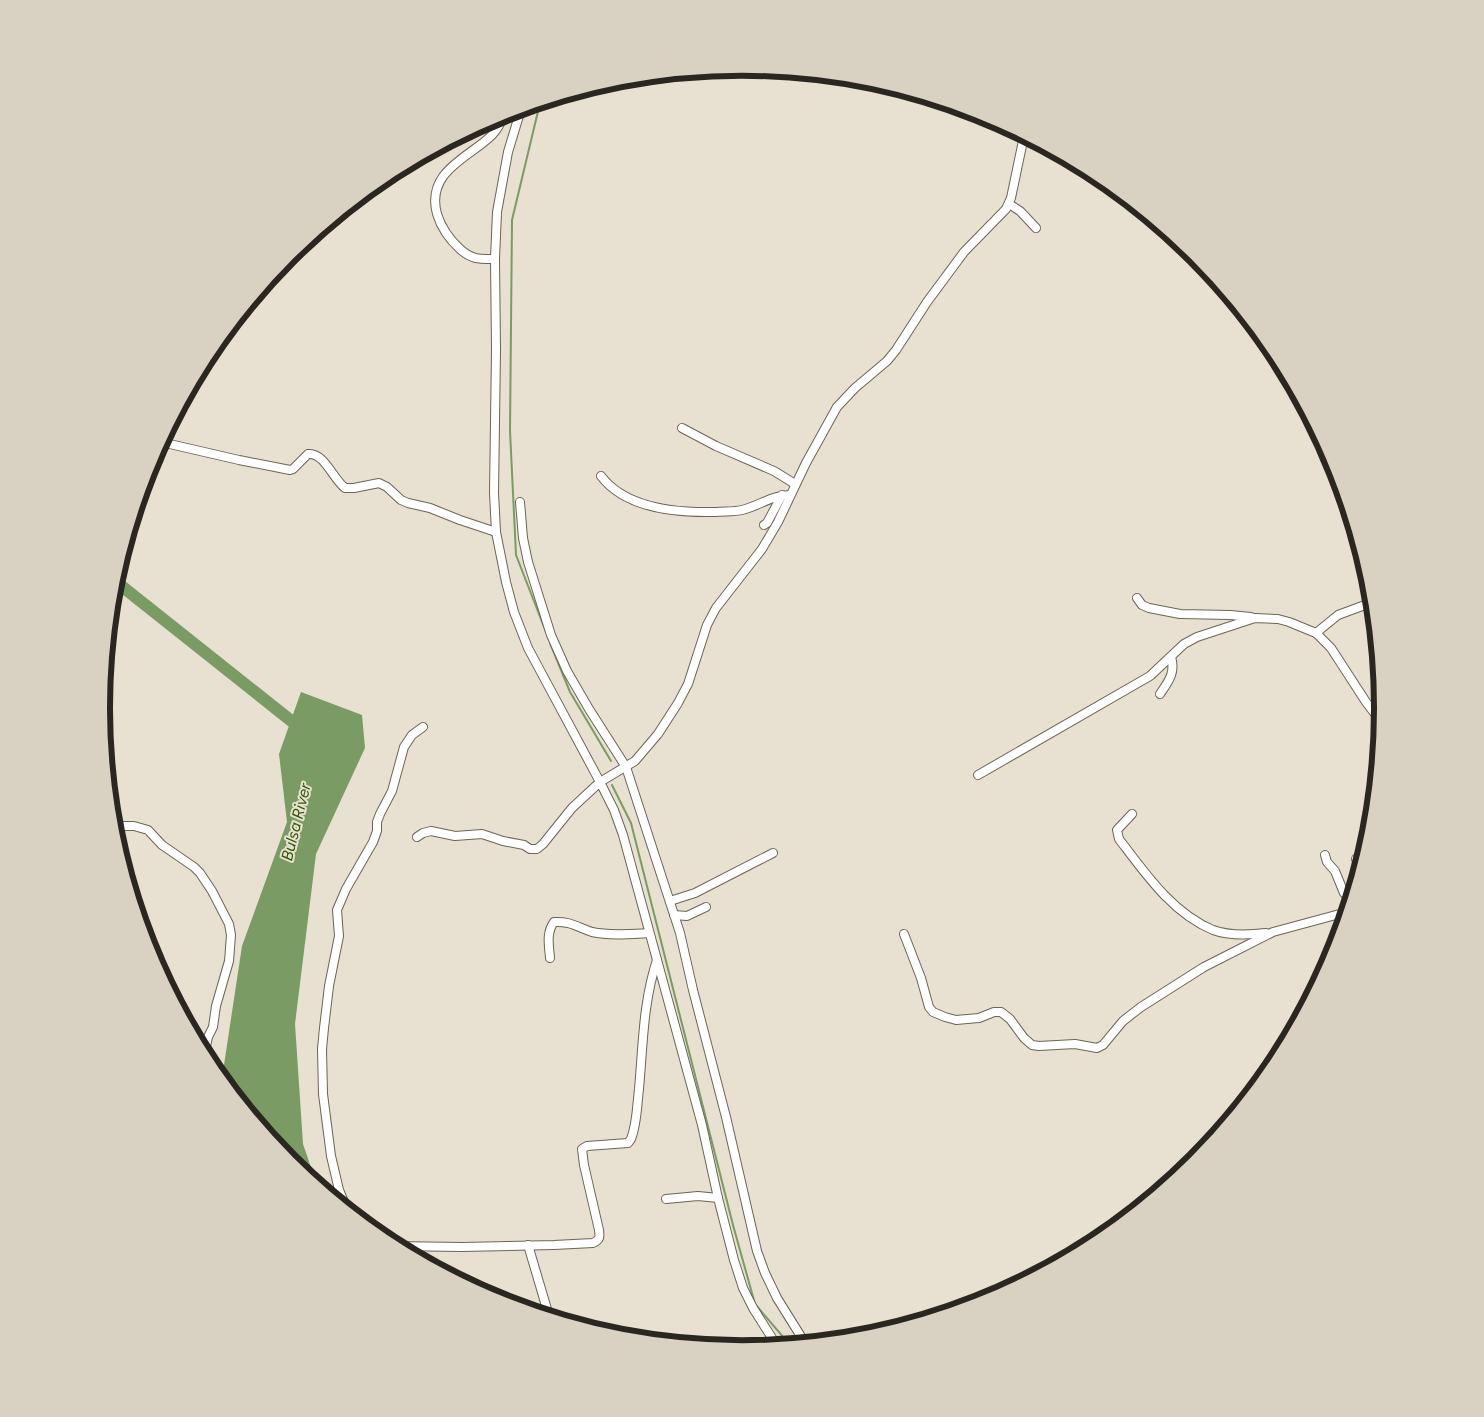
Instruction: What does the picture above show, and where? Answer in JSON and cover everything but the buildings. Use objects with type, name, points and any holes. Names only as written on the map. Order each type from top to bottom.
[{"type":"street","points":[[518,117],[508,152],[499,194],[495,259],[494,493],[496,532],[506,582],[528,648],[600,782],[628,850],[702,1125],[734,1260],[743,1288],[773,1339]]},
{"type":"street","points":[[495,259],[475,259],[465,253],[440,223],[434,198],[436,190],[446,174],[462,157],[496,132],[501,124]]},
{"type":"street","points":[[764,525],[796,484],[837,407],[855,388],[887,361],[964,252],[1002,215],[1009,204],[1023,141]]},
{"type":"street","points":[[1009,204],[1036,228]]},
{"type":"street","points":[[682,428],[716,446],[774,471],[796,484]]},
{"type":"street","points":[[168,444],[290,470],[308,454],[315,454],[345,488],[379,483],[408,503],[430,508],[496,532]]},
{"type":"street","points":[[601,476],[606,483],[619,492],[653,507],[669,510],[698,512],[742,510],[786,495]]},
{"type":"street","points":[[416,837],[431,831],[455,836],[482,834],[524,845],[530,849],[537,849],[572,808],[600,782],[626,767],[641,755],[658,734],[678,703],[688,684],[707,626],[716,608],[762,549],[770,536],[786,495]]},
{"type":"street","points":[[520,502],[523,538],[528,562],[551,635],[567,671],[589,710],[626,767],[680,933],[757,1251],[777,1298],[801,1337]]},
{"type":"street","points":[[1137,598],[1142,605],[1149,608],[1180,614],[1230,614],[1283,620],[1316,633],[1331,648],[1374,712]]},
{"type":"street","points":[[1316,633],[1338,615],[1365,605]]},
{"type":"street","points":[[978,775],[1150,676],[1184,644],[1197,637],[1255,618]]},
{"type":"street","points":[[1160,694],[1174,670],[1171,657]]},
{"type":"street","points":[[343,1199],[331,1156],[322,1094],[322,1049],[329,986],[339,936],[338,910],[346,889],[373,842],[377,822],[392,791],[404,747],[412,735],[423,727]]},
{"type":"street","points":[[1132,814],[1117,830],[1119,839],[1177,908],[1214,930],[1231,934],[1249,935],[1273,932],[1340,914]]},
{"type":"street","points":[[121,826],[134,826],[148,830],[162,846],[194,867],[212,891],[229,924],[231,935],[229,961],[216,1006],[213,1027],[206,1045]]},
{"type":"street","points":[[670,901],[689,896],[773,853]]},
{"type":"street","points":[[1325,855],[1346,895]]},
{"type":"street","points":[[674,915],[687,916],[706,907]]},
{"type":"street","points":[[550,958],[549,929],[554,922],[565,921],[593,932],[608,934],[649,933]]},
{"type":"street","points":[[904,934],[921,978],[928,1007],[933,1012],[956,1020],[979,1018],[990,1013],[1001,1012],[1010,1019],[1024,1038],[1032,1045],[1075,1044],[1094,1048],[1103,1044],[1128,1017],[1151,999],[1204,967],[1273,932]]},
{"type":"street","points":[[410,1246],[528,1245],[593,1243],[598,1241],[600,1237],[582,1149],[587,1146],[628,1143],[631,1139],[637,1104],[646,1003],[657,960]]},
{"type":"street","points":[[666,1200],[698,1196],[718,1198]]},
{"type":"street","points":[[528,1245],[546,1309]]},
{"type":"water","points":[[301,692],[362,715],[365,748],[316,854],[295,1024],[303,1144],[313,1173],[267,1125],[224,1071],[242,946],[287,822],[279,754]]},
{"type":"waterway","points":[[538,110],[512,220],[510,431],[516,555],[546,632]]},
{"type":"waterway","name":"Bulsa River","points":[[122,586],[304,731]]},
{"type":"waterway","points":[[550,643],[570,692],[611,761]]},
{"type":"waterway","points":[[612,785],[631,823],[733,1225],[755,1304],[785,1339]]}]
